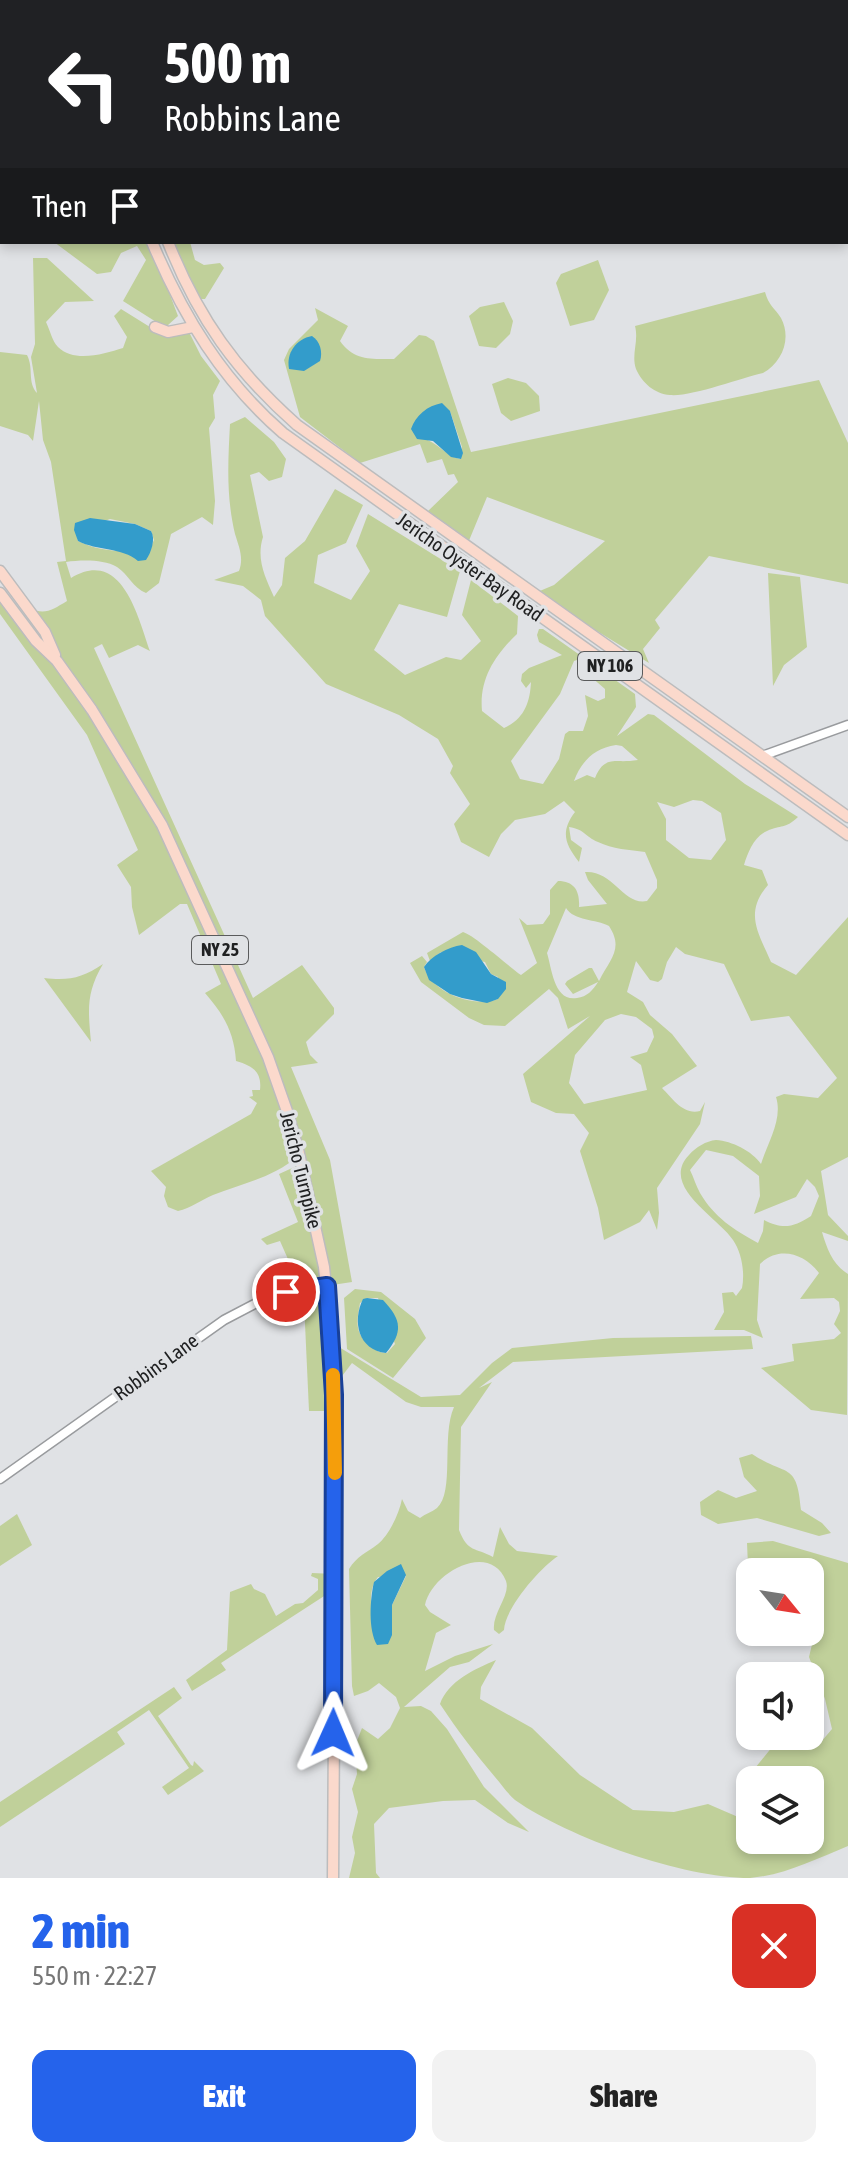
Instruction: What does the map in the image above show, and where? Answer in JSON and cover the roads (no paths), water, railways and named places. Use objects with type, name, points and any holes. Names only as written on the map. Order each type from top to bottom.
[{"type":"main road","name":"Jericho Oyster Bay Road","points":[[153,244],[173,291],[220,368],[249,403],[283,433],[848,835]]},
{"type":"main road","name":"Jericho Oyster Bay Road","points":[[169,244],[186,284],[236,366],[297,425],[848,817]]},
{"type":"main road","points":[[155,327],[168,332],[193,327]]},
{"type":"main road","points":[[345,478],[353,466]]},
{"type":"main road","name":"Jericho Turnpike","points":[[0,571],[45,632],[57,661]]},
{"type":"main road","points":[[518,601],[526,588]]},
{"type":"main road","name":"Jericho Turnpike","points":[[0,593],[36,641],[57,661],[92,710],[162,825],[268,1057],[295,1137],[327,1286],[332,1346],[335,1431],[333,1878]]},
{"type":"main road","points":[[705,733],[715,736],[747,759],[762,756]]},
{"type":"street","points":[[762,756],[848,725]]},
{"type":"street","name":"Robbins Lane","points":[[0,1479],[230,1316],[275,1295],[327,1286]]},
{"type":"water","points":[[312,336],[320,347],[320,361],[304,371],[289,369],[293,348],[301,340]]},
{"type":"water","points":[[442,403],[450,411],[463,453],[461,459],[451,457],[433,441],[417,439],[411,429],[423,412]]},
{"type":"water","points":[[90,518],[135,524],[151,531],[152,546],[146,560],[138,561],[125,553],[78,541],[75,523]]},
{"type":"water","points":[[462,945],[476,952],[491,974],[506,982],[506,989],[498,999],[487,1003],[462,998],[429,980],[424,967],[427,963],[440,953]]},
{"type":"water","points":[[363,1299],[383,1300],[397,1320],[398,1332],[386,1353],[369,1346],[360,1333],[358,1316]]},
{"type":"water","points":[[401,1564],[406,1575],[392,1605],[392,1635],[388,1644],[377,1645],[371,1614],[374,1582]]}]
